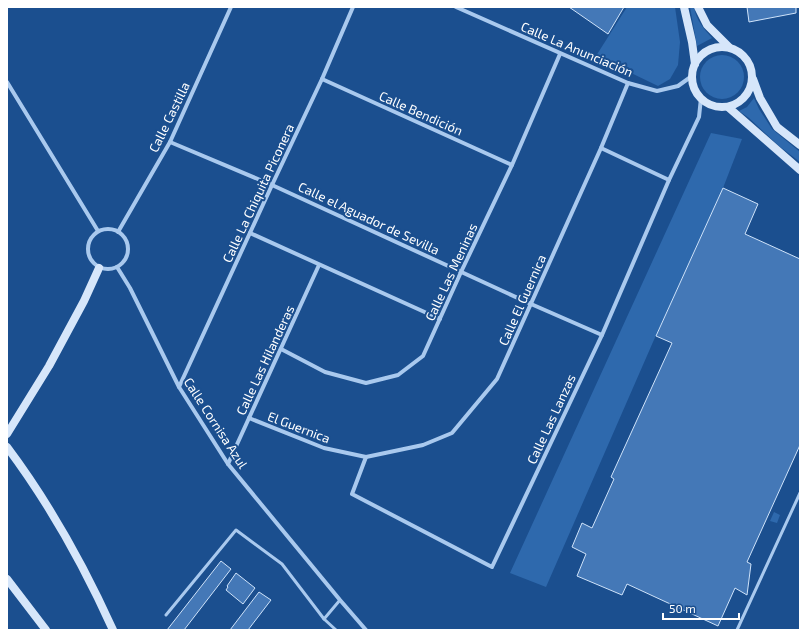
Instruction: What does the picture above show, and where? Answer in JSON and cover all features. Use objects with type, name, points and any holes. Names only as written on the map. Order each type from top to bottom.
[{"type":"main road","points":[[684,7],[692,42],[695,64]]},
{"type":"main road","points":[[698,7],[708,25],[729,47],[738,51],[746,58],[751,67],[751,87],[746,96],[738,103],[728,107],[718,107],[709,104],[696,92],[693,84],[693,70],[700,56],[709,50],[718,47],[729,47]]},
{"type":"main road","points":[[752,77],[760,98],[777,127],[800,145]]},
{"type":"main road","points":[[728,107],[800,170]]},
{"type":"main road","points":[[7,434],[49,366],[84,301],[99,268]]},
{"type":"main road","points":[[7,447],[59,526],[100,600],[113,630]]},
{"type":"main road","points":[[7,579],[46,630]]},
{"type":"street","name":"Calle Castilla","points":[[118,232],[170,142],[231,7]]},
{"type":"street","name":"Calle La Chiquita Piconera","points":[[179,387],[354,7]]},
{"type":"street","name":"Calle La Anunciación","points":[[456,7],[628,83],[658,91],[678,86],[692,76]]},
{"type":"street","name":"Calle Las Meninas","points":[[281,349],[325,372],[366,383],[398,375],[424,356],[461,272],[512,165],[560,54]]},
{"type":"street","name":"Calle Bendición","points":[[322,79],[512,165]]},
{"type":"street","points":[[7,82],[98,232]]},
{"type":"street","name":"Calle El Guernica","points":[[366,457],[423,445],[452,433],[497,379],[601,148],[628,83]]},
{"type":"street","name":"Calle Las Lanzas","points":[[366,457],[352,494],[492,567],[602,335],[669,180],[699,118],[701,98]]},
{"type":"street","name":"Calle el Aguador de Sevilla","points":[[170,142],[272,185],[602,335]]},
{"type":"street","points":[[601,148],[669,180]]},
{"type":"street","points":[[108,229],[118,232],[126,240],[128,246],[126,258],[122,264],[111,270],[99,268],[90,259],[88,253],[88,247],[93,235],[108,229]]},
{"type":"street","points":[[250,233],[440,319]]},
{"type":"street","name":"Calle Las Hilanderas","points":[[228,464],[320,265]]},
{"type":"street","name":"Calle Cornisa Azul","points":[[117,267],[130,288],[179,387],[228,464],[366,630]]},
{"type":"street","name":"El Guernica","points":[[250,418],[324,448],[366,457]]},
{"type":"lane","points":[[737,630],[800,493]]},
{"type":"lane","points":[[166,615],[236,530],[282,564],[324,619],[336,630]]},
{"type":"lane","points":[[324,619],[340,600]]},
{"type":"shaded area","points":[[627,7],[675,7],[680,42],[678,65],[670,79],[658,86],[596,56]]},
{"type":"shaded area","points":[[690,7],[694,7],[698,20],[712,38],[697,46]]},
{"type":"shaded area","points":[[722,55],[734,59],[740,65],[744,77],[740,89],[734,95],[722,99],[710,95],[704,89],[700,77],[704,65],[710,59]]},
{"type":"shaded area","points":[[754,98],[772,129],[800,152],[800,162],[739,111],[747,107]]},
{"type":"shaded area","points":[[711,133],[742,139],[723,188],[653,342],[546,587],[510,573]]},
{"type":"shaded area","points":[[774,512],[780,515],[777,523],[770,521]]},
{"type":"building","points":[[569,7],[624,7],[608,34]]},
{"type":"building","points":[[747,7],[796,7],[796,13],[749,22]]},
{"type":"building","points":[[723,188],[758,204],[745,234],[800,259],[800,445],[747,562],[751,564],[747,595],[735,588],[718,626],[627,584],[622,595],[577,576],[586,554],[572,547],[582,523],[592,528],[614,479],[611,477],[672,343],[656,336]]},
{"type":"building","points":[[221,561],[231,569],[184,630],[167,630]]},
{"type":"building","points":[[236,573],[255,588],[243,604],[226,590]]},
{"type":"building","points":[[259,592],[271,600],[248,630],[230,630]]}]
